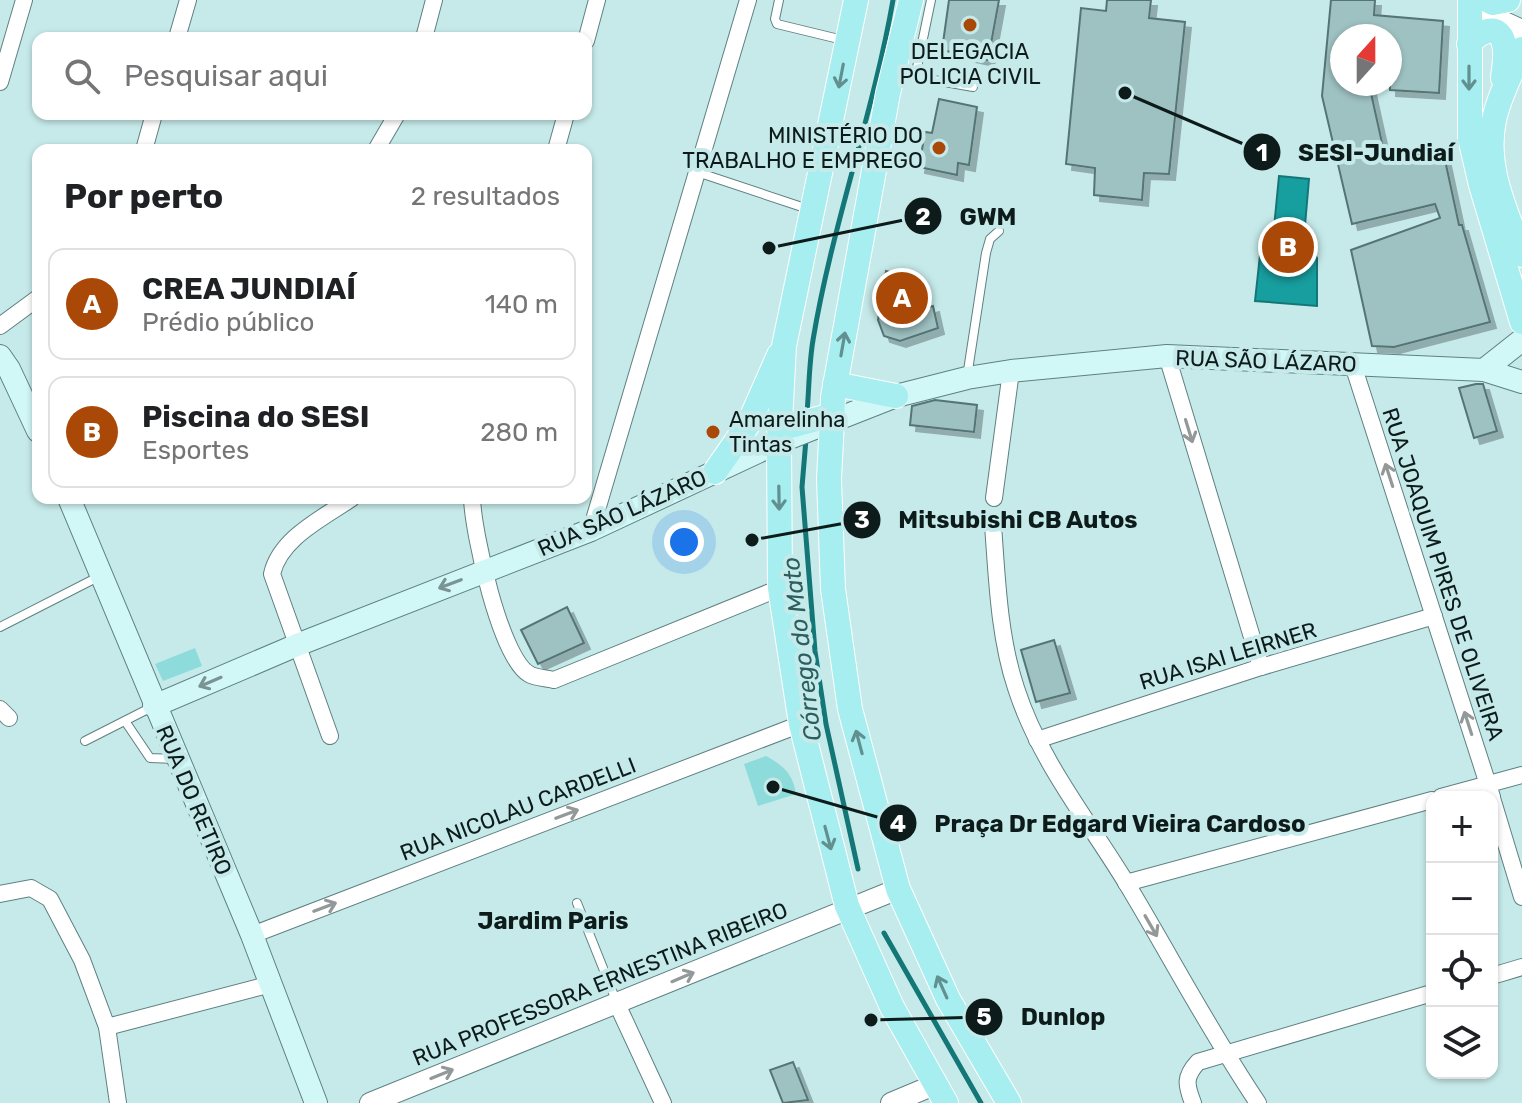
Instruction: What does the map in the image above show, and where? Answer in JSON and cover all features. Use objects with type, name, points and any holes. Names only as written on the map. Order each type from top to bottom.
[{"type":"main road","points":[[715,472],[749,423],[784,346],[856,0]]},
{"type":"main road","points":[[911,0],[915,27],[825,422],[833,589],[850,709],[891,892],[948,999],[1009,1103]]},
{"type":"main road","points":[[1508,0],[1476,2],[1469,44],[1470,138],[1522,322]]},
{"type":"main road","points":[[1469,44],[1482,31],[1489,29],[1504,39],[1500,100]]},
{"type":"main road","points":[[1522,49],[1500,100],[1491,147],[1494,177],[1515,212],[1522,255]]},
{"type":"main road","points":[[1484,370],[1522,340]]},
{"type":"main road","points":[[784,346],[786,433],[780,588],[801,724],[853,907],[892,1007],[940,1094]]},
{"type":"main road","points":[[0,356],[32,418]]},
{"type":"main road","name":"RUA SÃO LÁZARO","points":[[825,422],[896,396],[967,378],[1167,356],[1484,370],[1522,382]]},
{"type":"main road","points":[[835,384],[896,396]]},
{"type":"main road","points":[[786,433],[825,422]]},
{"type":"main road","name":"RUA SÃO LÁZARO","points":[[154,706],[297,645],[591,530],[715,472],[786,433]]},
{"type":"main road","name":"RUA DO RETIRO","points":[[71,504],[252,935],[316,1103]]},
{"type":"street","points":[[0,82],[24,0]]},
{"type":"street","points":[[179,32],[188,0]]},
{"type":"street","points":[[426,32],[434,0]]},
{"type":"street","points":[[588,32],[597,0]]},
{"type":"street","points":[[591,530],[748,0]]},
{"type":"street","points":[[1476,2],[1522,30]]},
{"type":"street","points":[[146,144],[152,120]]},
{"type":"street","points":[[380,144],[396,120]]},
{"type":"street","points":[[392,144],[398,120]]},
{"type":"street","points":[[558,144],[564,120]]},
{"type":"street","points":[[0,326],[32,302]]},
{"type":"street","points":[[1167,356],[1261,667]]},
{"type":"street","name":"RUA JOAQUIM PIRES DE OLIVEIRA","points":[[1353,365],[1489,791]]},
{"type":"street","points":[[994,498],[1011,371]]},
{"type":"street","points":[[330,736],[272,574],[282,548],[344,504]]},
{"type":"street","points":[[472,504],[483,572],[512,655],[529,674],[554,680],[780,588]]},
{"type":"street","points":[[993,525],[998,592],[1015,687],[1037,740],[1126,883],[1224,1053],[1258,1103]]},
{"type":"street","name":"RUA ISAI LEIRNER","points":[[1037,740],[1261,667],[1434,616]]},
{"type":"street","name":"RUA NICOLAU CARDELLI","points":[[252,935],[801,724]]},
{"type":"street","points":[[1494,791],[1522,775]]},
{"type":"street","points":[[1126,883],[1426,802]]},
{"type":"street","name":"RUA JOAQUIM PIRES DE OLIVEIRA","points":[[1498,819],[1522,897]]},
{"type":"street","points":[[0,894],[31,888],[50,899],[62,918],[82,960],[107,1027],[118,1103]]},
{"type":"street","name":"RUA PROFESSORA ERNESTINA RIBEIRO","points":[[370,1103],[891,892]]},
{"type":"street","points":[[1498,974],[1522,967]]},
{"type":"street","points":[[107,1027],[271,984]]},
{"type":"street","points":[[1193,1103],[1188,1089],[1189,1072],[1198,1062],[1426,995]]},
{"type":"street","points":[[617,1004],[663,1103]]},
{"type":"street","points":[[891,1103],[940,1094]]},
{"type":"lane","points":[[779,0],[775,19],[777,24],[848,41]]},
{"type":"lane","points":[[915,27],[931,0]]},
{"type":"lane","points":[[904,75],[973,87]]},
{"type":"lane","points":[[697,172],[812,210]]},
{"type":"lane","points":[[967,378],[986,253],[990,239],[999,231]]},
{"type":"lane","points":[[0,627],[101,576]]},
{"type":"lane","points":[[85,741],[154,706]]},
{"type":"lane","points":[[125,721],[150,758],[176,759]]},
{"type":"lane","points":[[577,903],[617,1004]]},
{"type":"shaded area","points":[[1279,176],[1309,179],[1304,237],[1317,258],[1317,306],[1255,301],[1260,255],[1273,238]]},
{"type":"shaded area","points":[[195,648],[202,666],[163,681],[155,664]]},
{"type":"shaded area","points":[[766,756],[787,771],[796,794],[758,806],[744,764]]},
{"type":"building","name":"DELEGACIA POLICIA CIVIL","points":[[949,0],[999,0],[988,60],[942,50]]},
{"type":"building","points":[[1107,0],[1151,0],[1149,18],[1185,22],[1169,174],[1144,173],[1142,200],[1094,195],[1095,168],[1066,164],[1081,8],[1106,11]]},
{"type":"building","points":[[1331,0],[1375,0],[1374,15],[1443,21],[1439,93],[1402,91],[1402,24],[1330,24],[1330,96],[1372,96],[1386,161],[1442,146],[1459,225],[1462,225],[1490,322],[1394,347],[1372,346],[1351,250],[1440,218],[1435,204],[1352,224],[1322,96]]},
{"type":"building","points":[[939,99],[977,107],[969,165],[958,163],[957,175],[919,167],[925,132],[932,133]]},
{"type":"building","points":[[886,271],[906,276],[904,297],[916,300],[923,309],[933,306],[938,328],[900,341],[884,336],[878,320]]},
{"type":"building","points":[[1483,384],[1497,431],[1474,438],[1459,388]]},
{"type":"building","points":[[935,400],[977,405],[974,432],[910,425],[912,406]]},
{"type":"building","points":[[567,607],[584,643],[538,664],[521,630]]},
{"type":"building","points":[[1054,640],[1070,693],[1036,702],[1021,650]]},
{"type":"building","points":[[793,1062],[808,1100],[783,1103],[770,1070]]},
{"type":"waterway","name":"Córrego do Mato","points":[[807,413],[812,349],[821,297],[875,85],[893,0]]},
{"type":"waterway","name":"Córrego do Mato","points":[[806,439],[802,487],[815,651],[826,724],[858,869]]},
{"type":"waterway","name":"Córrego do Mato","points":[[884,933],[981,1103]]},
{"type":"place","name":"DELEGACIA POLICIA CIVIL","points":[[970,25]]},
{"type":"place","name":"SESI-Jundiaí","points":[[1125,93]]},
{"type":"place","name":"MINISTÉRIO DO TRABALHO E EMPREGO","points":[[939,148]]},
{"type":"place","name":"Piscina do SESI","points":[[1288,247]]},
{"type":"place","name":"GWM","points":[[769,248]]},
{"type":"place","name":"CREA JUNDIAÍ","points":[[902,298]]},
{"type":"place","name":"Amarelinha Tintas","points":[[713,432]]},
{"type":"place","name":"Mitsubishi CB Autos","points":[[752,540]]},
{"type":"place","name":"Praça Dr Edgard Vieira Cardoso","points":[[773,787]]},
{"type":"place","name":"Dunlop","points":[[871,1020]]},
{"type":"district","name":"Jardim Paris","points":[[553,921]]}]
